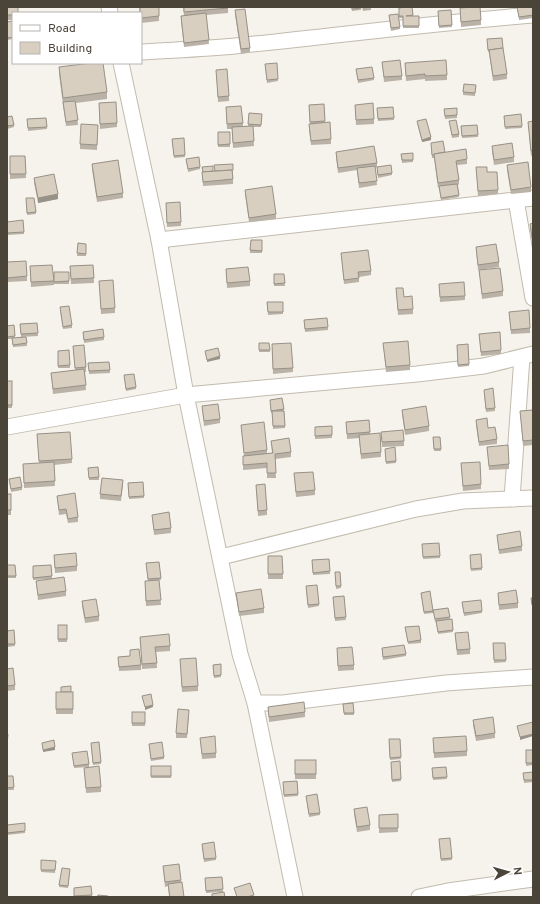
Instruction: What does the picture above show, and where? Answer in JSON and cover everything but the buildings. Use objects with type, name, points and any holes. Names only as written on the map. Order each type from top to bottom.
[{"type":"street","points":[[142,52],[234,46],[357,32],[533,15]]},
{"type":"street","points":[[121,64],[159,240],[186,395],[240,654],[255,703],[295,897]]},
{"type":"street","points":[[159,240],[533,198]]},
{"type":"street","points":[[516,200],[533,298]]},
{"type":"street","points":[[7,426],[186,395],[417,374],[484,366],[528,356],[512,499]]},
{"type":"street","points":[[221,557],[416,509],[463,501],[533,498]]},
{"type":"street","points":[[255,703],[291,702],[446,683],[533,677]]},
{"type":"street","points":[[419,897],[448,891],[533,879]]}]
